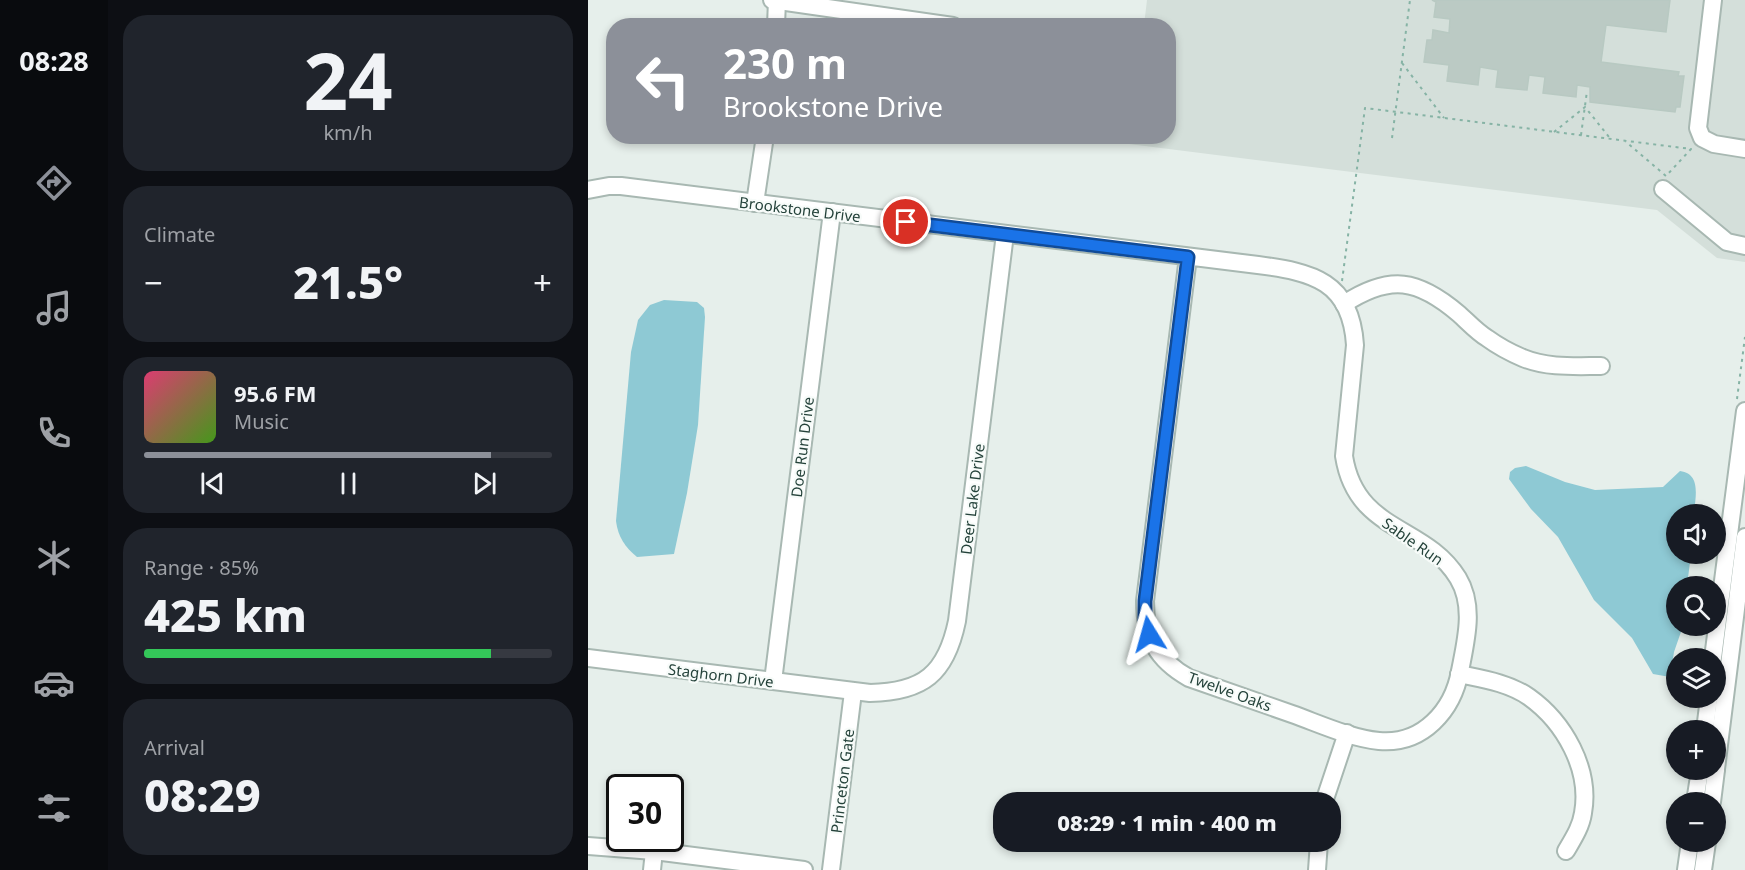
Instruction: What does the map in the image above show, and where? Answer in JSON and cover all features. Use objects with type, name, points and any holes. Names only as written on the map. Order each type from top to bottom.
[{"type":"street","points":[[776,18],[775,0],[898,18]]},
{"type":"street","points":[[1713,0],[1698,128],[1702,138],[1714,144],[1745,149]]},
{"type":"street","points":[[755,203],[764,144]]},
{"type":"street","name":"Brookstone Drive","points":[[595,188],[621,186],[1302,272],[1324,283],[1347,302]]},
{"type":"street","points":[[1663,189],[1727,242],[1745,246]]},
{"type":"street","name":"Doe Run Drive","points":[[773,681],[832,212]]},
{"type":"street","name":"Deer Lake Drive","points":[[853,692],[894,693],[920,683],[942,662],[954,639],[1005,234]]},
{"type":"street","name":"Twelve Oaks","points":[[1188,257],[1145,601],[1145,620],[1149,634],[1155,648],[1164,659],[1189,678],[1347,733]]},
{"type":"street","points":[[1347,302],[1379,286],[1401,284],[1414,286],[1443,301],[1486,338],[1525,359],[1553,366],[1600,366]]},
{"type":"street","name":"Sable Run","points":[[1347,302],[1354,329],[1355,345],[1344,456],[1346,473],[1363,503],[1382,519],[1441,558],[1458,579],[1465,593],[1468,609],[1459,674],[1451,701],[1433,724],[1421,732],[1393,741],[1381,741],[1347,733]]},
{"type":"street","points":[[1714,648],[1745,411]]},
{"type":"street","points":[[1722,720],[1745,537]]},
{"type":"street","name":"Staghorn Drive","points":[[588,658],[853,692]]},
{"type":"street","points":[[1459,674],[1496,682],[1528,697],[1550,715],[1569,741],[1580,768],[1584,791],[1583,813],[1578,831],[1566,851]]},
{"type":"street","name":"Princeton Gate","points":[[831,870],[853,692]]},
{"type":"street","points":[[1327,792],[1347,733]]},
{"type":"street","points":[[588,846],[606,847]]},
{"type":"street","points":[[651,870],[654,852]]},
{"type":"street","points":[[662,852],[804,870]]},
{"type":"street","points":[[1317,870],[1318,852]]},
{"type":"street","points":[[1686,870],[1689,852]]},
{"type":"street","points":[[1703,870],[1706,852]]},
{"type":"path","points":[[1392,138],[1410,0]]},
{"type":"path","points":[[1401,63],[1444,118]]},
{"type":"path","points":[[1581,135],[1587,91]]},
{"type":"path","points":[[1554,132],[1585,107]]},
{"type":"path","points":[[1585,107],[1610,139]]},
{"type":"path","points":[[1347,302],[1342,284],[1365,108],[1691,149],[1666,176],[1624,141]]},
{"type":"shaded area","points":[[1147,0],[1745,0],[1745,262],[1717,258],[1657,210],[1129,144],[1176,144],[1176,18],[1145,18]]},
{"type":"water","points":[[664,300],[697,302],[704,308],[698,425],[674,554],[637,557],[623,541],[616,521],[631,352],[638,320],[650,305]]},
{"type":"water","points":[[1526,466],[1565,482],[1595,490],[1663,487],[1680,471],[1692,477],[1696,488],[1695,504],[1666,504],[1666,564],[1690,564],[1688,576],[1666,576],[1666,636],[1680,636],[1675,648],[1666,648],[1666,676],[1653,674],[1632,638],[1594,600],[1558,537],[1531,509],[1509,479],[1510,472],[1515,468]]},
{"type":"building","points":[[1432,0],[1670,0],[1666,32],[1606,25],[1601,62],[1679,72],[1678,76],[1684,76],[1680,107],[1676,107],[1675,112],[1590,102],[1590,87],[1577,85],[1576,97],[1543,93],[1545,77],[1529,75],[1527,90],[1496,87],[1498,70],[1480,67],[1478,85],[1447,81],[1449,65],[1424,62],[1427,40],[1432,40],[1433,30],[1449,33],[1450,19],[1434,17],[1436,2]]},
{"type":"route","points":[[906,222],[1188,257],[1145,601],[1145,620],[1149,634]]}]
